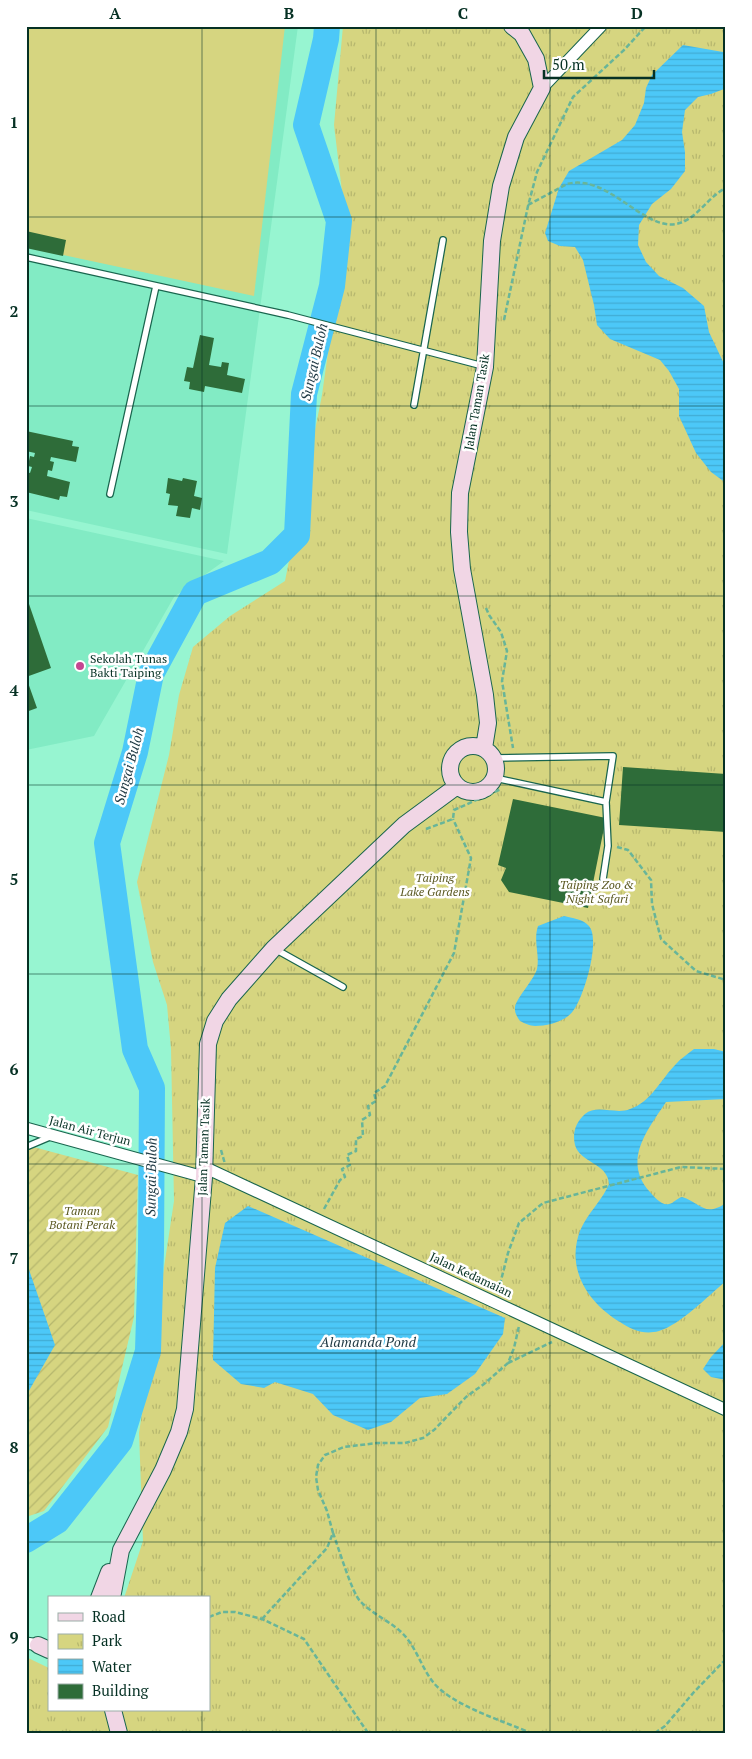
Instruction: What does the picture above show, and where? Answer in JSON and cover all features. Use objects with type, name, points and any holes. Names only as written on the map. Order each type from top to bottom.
[{"type":"street","points":[[512,26],[522,34],[536,58],[542,88]]},
{"type":"street","name":"Jalan Taman Tasik","points":[[502,779],[496,771],[489,753],[485,695],[462,569],[459,532],[460,493],[485,367],[492,242],[501,186],[516,137],[542,88],[601,26]]},
{"type":"street","points":[[489,753],[477,746],[462,748],[452,758],[450,773],[457,786],[471,792],[478,792],[502,779]]},
{"type":"street","name":"Jalan Taman Tasik","points":[[112,1596],[121,1550],[130,1529],[164,1470],[179,1432],[185,1409],[204,1172],[208,1044],[215,1021],[229,999],[274,948],[404,825],[457,786]]},
{"type":"street","name":"Jalan Air Terjun","points":[[26,1128],[179,1169],[204,1172]]},
{"type":"street","name":"Jalan Kedamaian","points":[[204,1172],[224,1175],[726,1410]]},
{"type":"street","points":[[101,1596],[109,1571],[121,1550]]},
{"type":"street","points":[[114,1712],[119,1733]]},
{"type":"lane","points":[[414,405],[443,240]]},
{"type":"lane","points":[[26,257],[288,315],[485,367]]},
{"type":"lane","points":[[110,494],[156,286]]},
{"type":"lane","points":[[489,753],[513,757],[613,756],[606,802],[608,846],[603,879]]},
{"type":"lane","points":[[502,779],[606,802]]},
{"type":"lane","points":[[274,948],[343,987]]},
{"type":"lane","points":[[26,1147],[54,1136]]},
{"type":"path","points":[[504,321],[537,172],[572,97],[624,50],[646,26]]},
{"type":"path","points":[[528,206],[573,182],[589,183],[653,219],[668,224],[677,224],[692,216],[717,192],[726,188]]},
{"type":"path","points":[[486,607],[489,615],[501,632],[507,652],[502,681],[513,757]]},
{"type":"path","points":[[319,1219],[340,1180],[344,1177],[342,1169],[350,1164],[347,1155],[356,1151],[356,1138],[363,1136],[362,1120],[370,1115],[368,1106],[376,1101],[374,1093],[385,1086],[454,953],[471,858],[453,819],[454,810],[503,788],[502,779]]},
{"type":"path","points":[[420,831],[453,819]]},
{"type":"path","points":[[616,839],[617,848],[628,850],[650,880],[652,904],[661,938],[696,971],[726,980]]},
{"type":"path","points":[[220,1146],[225,1162],[224,1175]]},
{"type":"path","points":[[495,1302],[518,1222],[543,1203],[681,1167],[726,1169]]},
{"type":"path","points":[[508,1363],[514,1348],[521,1314]]},
{"type":"path","points":[[531,1733],[451,1698],[443,1692],[433,1681],[404,1634],[376,1616],[358,1600],[318,1490],[316,1477],[318,1465],[325,1455],[344,1447],[377,1443],[405,1443],[423,1438],[434,1430],[466,1397],[508,1363],[567,1336]]},
{"type":"path","points":[[262,1619],[327,1548],[333,1532]]},
{"type":"path","points":[[210,1617],[222,1612],[235,1612],[262,1619],[304,1639],[368,1733]]},
{"type":"path","points":[[655,1733],[664,1726],[726,1659]]},
{"type":"shaded area","points":[[26,26],[298,26],[227,554],[26,510]]},
{"type":"shaded area","name":"Sekolah Tunas Bakti Taiping","points":[[26,518],[224,561],[174,597],[94,736],[26,750]]},
{"type":"green space","points":[[26,26],[285,26],[254,296],[26,247]]},
{"type":"green space","name":"Taiping Lake Gardens","points":[[343,26],[726,26],[726,1733],[26,1733],[26,1657],[48,1668],[48,1712],[210,1712],[210,1596],[125,1596],[143,1541],[139,1433],[174,1201],[171,1049],[167,1005],[153,962],[137,882],[169,755],[179,695],[193,647],[230,616],[285,581],[322,395],[346,225],[334,125]]},
{"type":"green space","name":"Taman Botani Perak","points":[[26,1145],[138,1175],[134,1317],[108,1427],[44,1511],[26,1517]]},
{"type":"water","points":[[683,45],[723,52],[726,70],[724,89],[698,97],[685,110],[682,132],[685,171],[671,189],[652,204],[639,225],[638,245],[646,262],[659,276],[683,288],[704,306],[709,332],[726,368],[726,483],[711,472],[696,453],[679,416],[679,389],[669,371],[660,360],[610,339],[597,325],[583,260],[575,247],[560,246],[548,241],[545,233],[559,188],[569,171],[622,140],[635,125],[652,75]]},
{"type":"water","points":[[564,916],[584,922],[589,926],[592,933],[592,955],[586,982],[582,994],[570,1015],[561,1021],[550,1024],[529,1025],[520,1021],[515,1006],[537,969],[536,937],[538,926]]},
{"type":"water","points":[[694,1049],[714,1049],[726,1052],[726,1099],[666,1102],[640,1146],[638,1169],[642,1180],[650,1192],[658,1201],[664,1204],[671,1203],[682,1197],[707,1209],[719,1207],[726,1203],[726,1281],[676,1323],[659,1331],[643,1332],[625,1325],[609,1315],[591,1297],[579,1275],[576,1263],[578,1237],[584,1223],[609,1184],[604,1172],[578,1151],[574,1141],[574,1132],[579,1121],[590,1111],[625,1111],[637,1106],[650,1096],[678,1062]]},
{"type":"water","name":"Alamanda Pond","points":[[248,1206],[505,1318],[503,1334],[475,1374],[447,1394],[420,1398],[391,1422],[368,1430],[333,1415],[313,1394],[275,1382],[264,1388],[241,1384],[213,1360],[215,1268],[225,1223]]},
{"type":"water","points":[[26,1261],[55,1345],[26,1396]]},
{"type":"water","points":[[726,1341],[726,1380],[711,1377],[703,1369]]},
{"type":"building","points":[[26,231],[66,240],[63,256],[26,248]]},
{"type":"building","points":[[200,335],[214,338],[209,365],[221,367],[222,362],[229,363],[227,375],[245,379],[242,393],[205,386],[204,392],[189,389],[190,382],[184,381],[187,367],[193,368]]},
{"type":"building","points":[[26,431],[73,441],[72,446],[79,447],[76,462],[51,457],[50,461],[54,462],[52,471],[48,470],[47,476],[70,482],[67,497],[60,496],[59,500],[26,492],[26,472],[30,473],[32,467],[28,466],[30,456],[34,457],[35,453],[26,451]]},
{"type":"building","points":[[168,478],[182,481],[183,478],[197,481],[194,496],[202,498],[200,510],[192,508],[190,518],[176,516],[178,506],[168,505],[170,494],[166,493]]},
{"type":"building","points":[[29,604],[51,668],[26,677],[26,605]]},
{"type":"building","points":[[26,677],[37,708],[26,712]]},
{"type":"building","points":[[623,767],[726,774],[726,832],[619,825]]},
{"type":"building","points":[[513,799],[606,818],[588,908],[509,892],[501,880],[506,868],[498,865]]},
{"type":"waterway","name":"Sungai Buloh","points":[[26,1540],[57,1521],[120,1441],[148,1351],[152,1088],[135,1049],[107,843],[135,752],[151,674],[195,593],[270,562],[297,535],[304,394],[332,286],[339,221],[306,125],[326,39],[327,26]]},
{"type":"place","name":"Sekolah Tunas Bakti Taiping","points":[[80,666]]},
{"type":"park label","name":"Taiping Zoo & Night Safari","points":[[597,892]]}]
